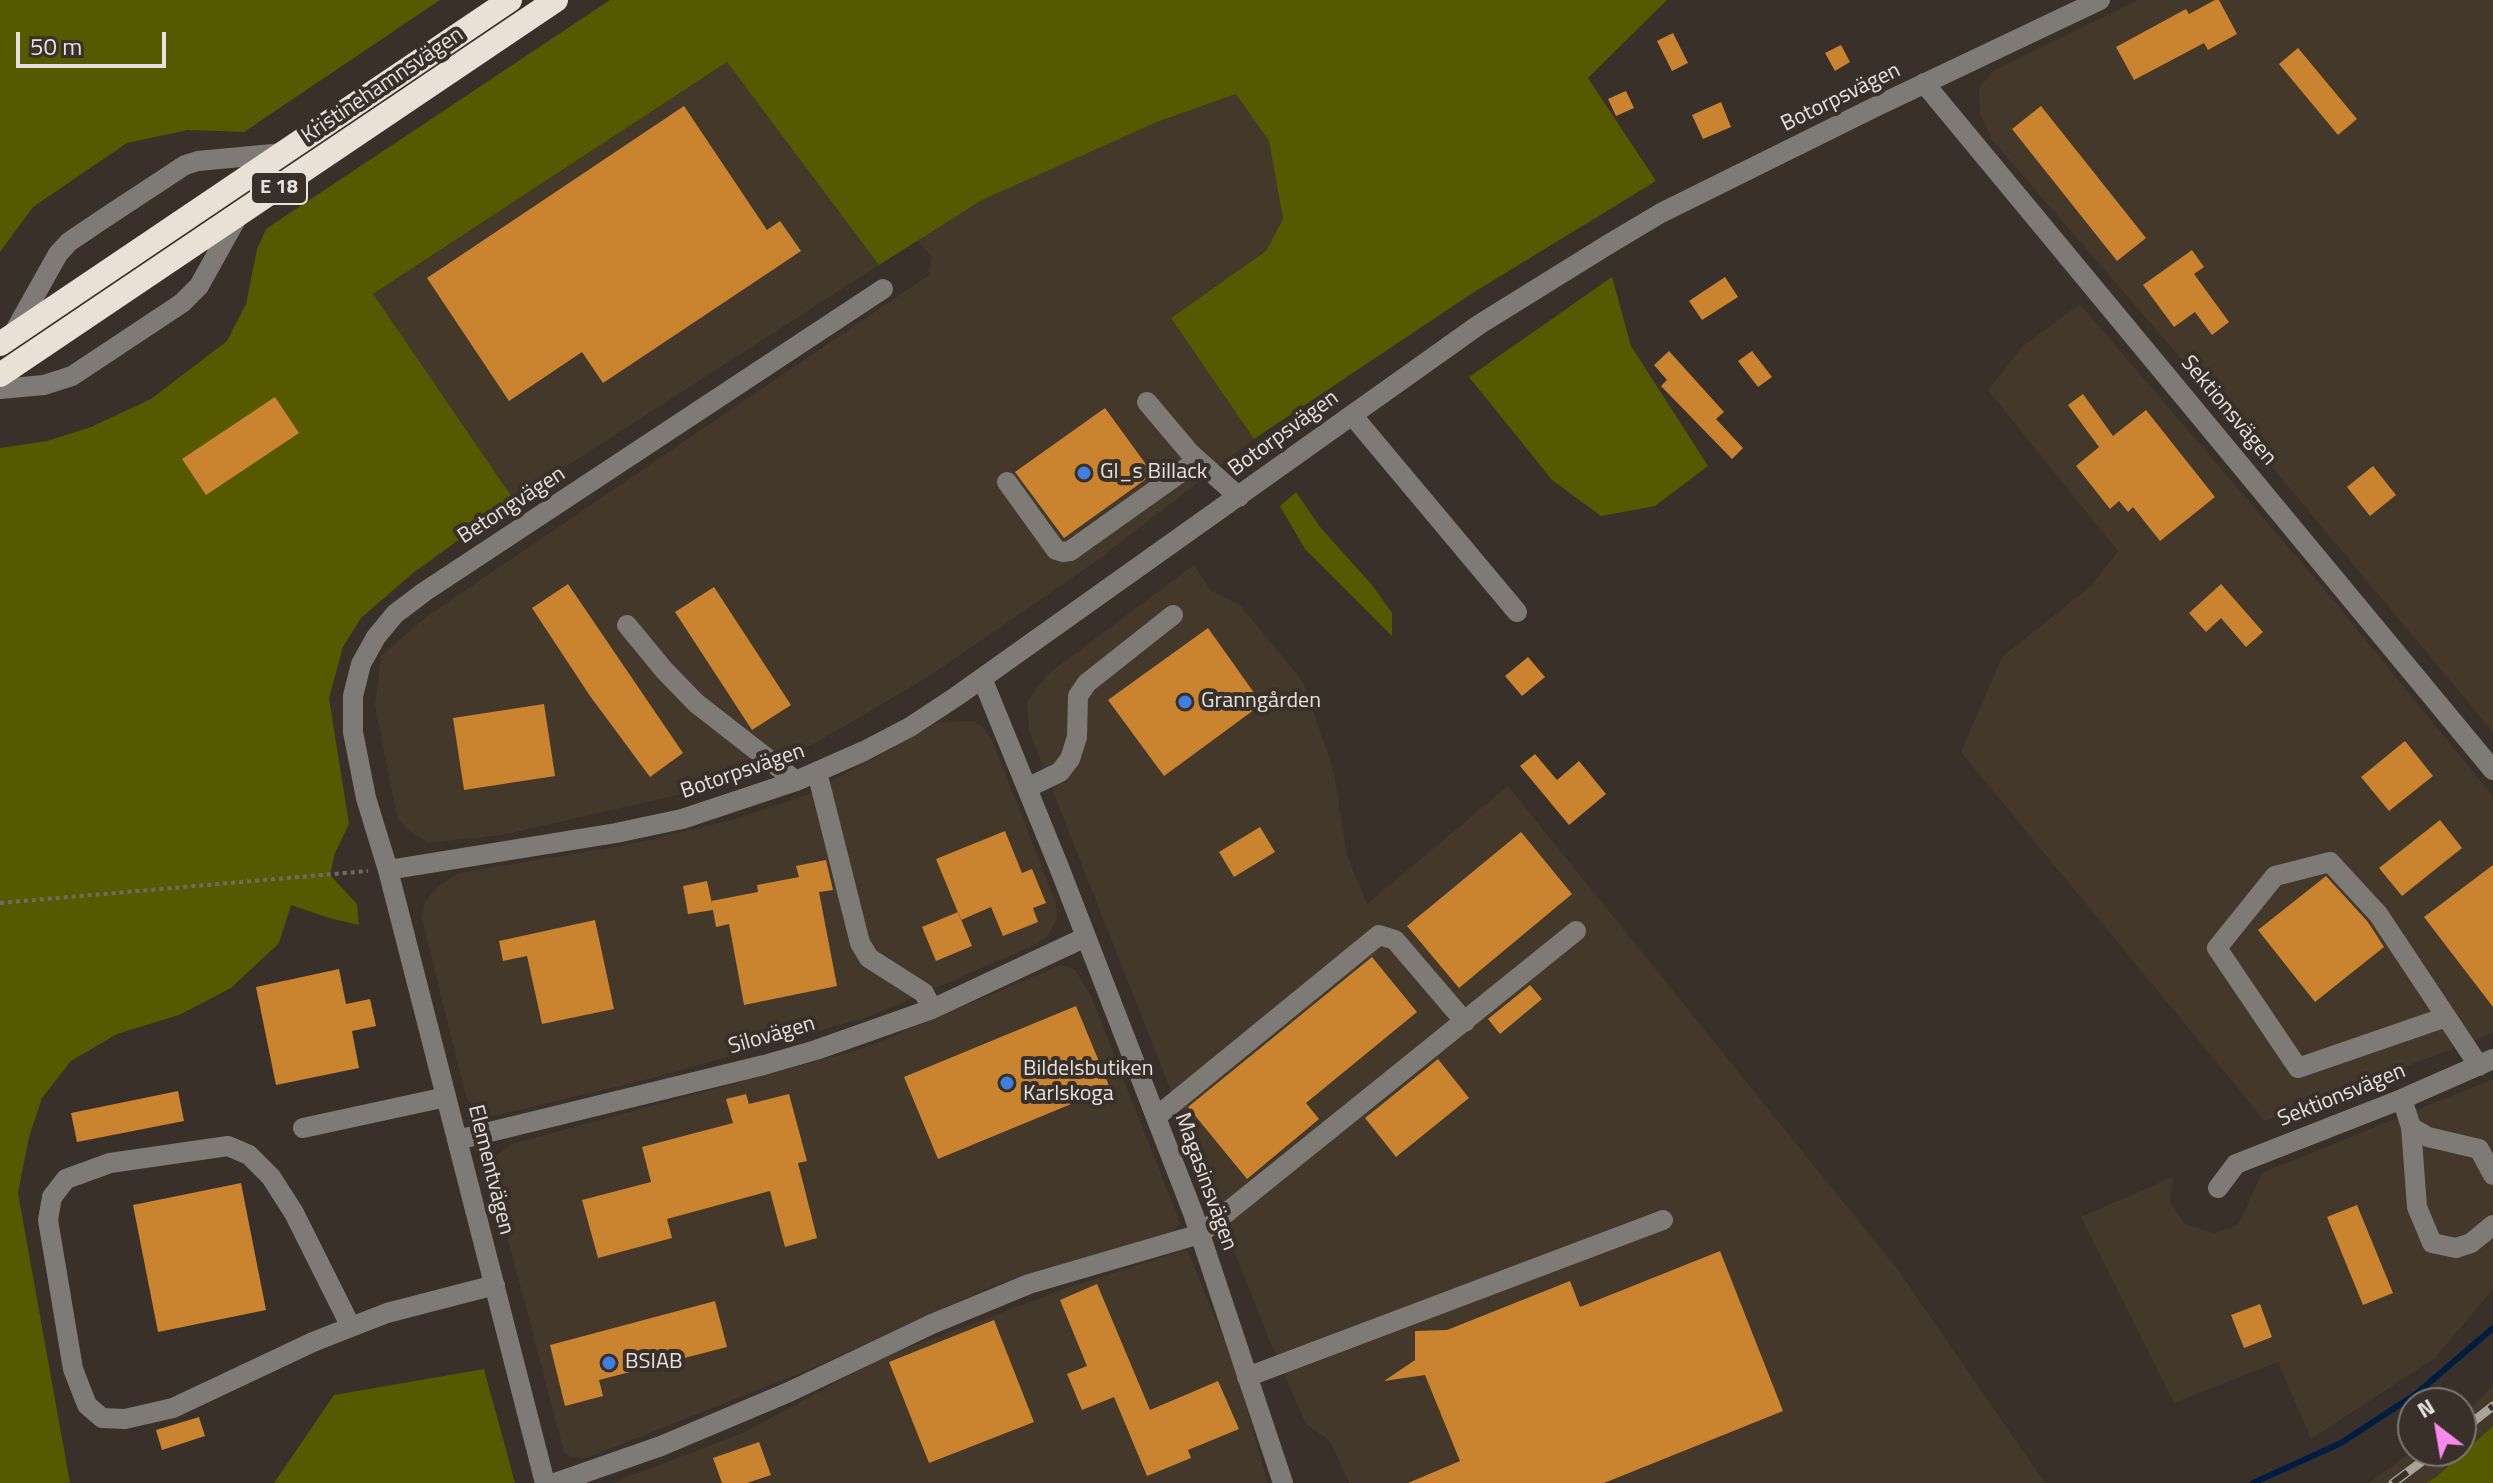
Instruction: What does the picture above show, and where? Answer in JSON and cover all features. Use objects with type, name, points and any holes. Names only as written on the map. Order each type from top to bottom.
[{"type":"highway","name":"Kristinehamnsvägen","points":[[6,340],[510,0]]},
{"type":"highway","name":"Kristinehamnsvägen","points":[[0,375],[556,0]]},
{"type":"street","name":"Botorpsvägen","points":[[388,870],[616,833],[682,819],[796,781],[910,727],[1480,324],[1661,213],[2100,0]]},
{"type":"street","name":"Sektionsvägen","points":[[1924,83],[2493,770]]},
{"type":"street","name":"E 18","points":[[6,340],[58,254],[69,242],[100,221],[185,165],[283,153]]},
{"type":"street","name":"E 18","points":[[0,389],[44,385],[72,376],[182,303],[199,286],[238,216]]},
{"type":"street","name":"Betongvägen","points":[[388,870],[366,798],[353,732],[353,696],[361,664],[376,637],[395,614],[883,289]]},
{"type":"street","points":[[1147,402],[1198,460],[1239,497]]},
{"type":"street","points":[[1352,415],[1517,612]]},
{"type":"street","points":[[1007,482],[1056,550],[1063,552],[1070,551],[1198,460]]},
{"type":"street","points":[[1027,788],[1060,772],[1070,759],[1077,737],[1078,696],[1087,683],[1173,615]]},
{"type":"street","points":[[627,625],[696,703],[796,781]]},
{"type":"street","name":"Magasinsvägen","points":[[982,678],[1200,1234],[1283,1483]]},
{"type":"street","points":[[817,772],[860,943],[869,958],[924,993],[932,1009]]},
{"type":"street","points":[[2446,1017],[2298,1068],[2217,948],[2275,876],[2330,862],[2378,914],[2446,1017],[2486,1062]]},
{"type":"street","name":"Elementvägen","points":[[388,870],[545,1483]]},
{"type":"street","points":[[555,1483],[661,1446],[789,1392],[932,1324],[1029,1284],[1200,1234],[1576,931]]},
{"type":"street","points":[[1156,1117],[1379,935],[1395,940],[1465,1022]]},
{"type":"street","name":"Silovägen","points":[[457,1140],[764,1065],[830,1045],[932,1009],[1086,937]]},
{"type":"street","name":"Sektionsvägen","points":[[2218,1188],[2236,1164],[2402,1099],[2486,1062]]},
{"type":"street","points":[[303,1128],[446,1097]]},
{"type":"street","points":[[2402,1099],[2411,1127],[2417,1207],[2432,1243],[2444,1248],[2456,1248],[2471,1243],[2493,1225]]},
{"type":"street","points":[[2411,1127],[2428,1137],[2479,1149],[2493,1175]]},
{"type":"street","points":[[351,1327],[294,1213],[271,1177],[249,1155],[228,1146],[110,1163],[66,1179],[52,1197],[48,1220],[73,1369],[87,1405],[102,1418],[125,1419],[173,1408],[313,1342],[387,1313],[495,1285]]},
{"type":"street","points":[[1247,1377],[1663,1220]]},
{"type":"path","points":[[0,903],[388,870]]},
{"type":"shaded area","points":[[0,0],[440,0],[244,132],[188,130],[127,143],[33,207],[0,252]]},
{"type":"shaded area","points":[[610,0],[1667,0],[1588,78],[1656,181],[1471,294],[1254,439],[1171,318],[1266,251],[1283,219],[1269,141],[1236,94],[1157,122],[982,200],[879,265],[727,62],[373,294],[514,500],[413,573],[361,618],[343,647],[329,698],[349,824],[335,853],[330,875],[357,904],[359,925],[291,905],[279,943],[231,988],[179,1015],[117,1034],[71,1061],[42,1098],[29,1137],[18,1193],[70,1483],[0,1483],[0,448],[47,441],[91,427],[151,399],[227,341],[246,304],[257,249],[266,229]]},
{"type":"shaded area","points":[[2138,0],[2493,0],[2493,732],[2191,370],[1993,141],[1980,114],[1979,87],[1995,70]]},
{"type":"shaded area","points":[[727,62],[879,265],[514,500],[372,295]]},
{"type":"shaded area","points":[[1236,94],[1269,141],[1283,219],[1266,251],[1171,318],[1254,439],[1095,562],[931,675],[819,741],[726,784],[502,835],[428,843],[397,818],[375,705],[381,656],[426,617],[929,275],[932,257],[917,241],[982,200],[1067,160],[1157,122]]},
{"type":"shaded area","points":[[1612,277],[1631,346],[1708,466],[1655,506],[1601,516],[1552,480],[1469,377]]},
{"type":"shaded area","points":[[2080,304],[2320,584],[2493,796],[2493,1033],[2265,1121],[1961,752],[2002,657],[2091,586],[2118,551],[1988,390],[2023,346]]},
{"type":"shaded area","points":[[1296,492],[1320,527],[1372,585],[1392,613],[1392,636],[1305,549],[1280,506]]},
{"type":"shaded area","points":[[1194,565],[1211,591],[1241,606],[1303,682],[1333,768],[1347,855],[1367,904],[1508,786],[1898,1270],[2045,1483],[1349,1483],[1330,1441],[1306,1424],[1270,1342],[1029,731],[1027,701],[1048,674]]},
{"type":"shaded area","points":[[974,721],[983,727],[992,740],[1056,903],[1057,919],[1047,937],[1035,945],[868,1017],[653,1078],[494,1116],[476,1110],[466,1097],[422,918],[425,901],[440,885],[459,873],[627,845],[732,820],[809,794],[939,722]]},
{"type":"shaded area","points":[[1061,965],[1075,970],[1091,996],[1180,1223],[1172,1233],[994,1285],[806,1371],[586,1458],[572,1457],[564,1452],[491,1175],[496,1156],[512,1144],[862,1049]]},
{"type":"shaded area","points":[[2493,1079],[2493,1289],[2435,1358],[2311,1439],[2278,1362],[2174,1403],[2081,1217],[2173,1177],[2170,1202],[2185,1224],[2213,1233],[2238,1225],[2262,1173]]},
{"type":"shaded area","points":[[1187,1249],[1235,1367],[1268,1483],[612,1483],[743,1433],[883,1357],[1070,1287]]},
{"type":"shaded area","points":[[484,1369],[515,1483],[274,1483],[334,1395]]},
{"type":"shaded area","points":[[2493,1386],[2493,1426],[2477,1440],[2477,1401]]},
{"type":"shaded area","points":[[2493,1426],[2493,1483],[2426,1483],[2447,1467],[2477,1467],[2477,1440]]},
{"type":"shaded area","points":[[2397,1463],[2397,1467],[2447,1467],[2426,1483],[2369,1483]]},
{"type":"building","points":[[2219,0],[2237,34],[2208,50],[2204,43],[2134,80],[2116,47],[2186,9],[2189,14]]},
{"type":"building","points":[[1673,33],[1688,63],[1672,71],[1657,41]]},
{"type":"building","points":[[1841,45],[1850,62],[1835,71],[1825,53]]},
{"type":"building","points":[[2298,48],[2357,119],[2338,135],[2279,64]]},
{"type":"building","points":[[1626,91],[1634,108],[1616,116],[1608,99]]},
{"type":"building","points":[[1721,102],[1731,127],[1703,139],[1692,115]]},
{"type":"building","points":[[684,106],[767,230],[780,221],[801,251],[603,383],[582,352],[509,401],[427,278]]},
{"type":"building","points":[[2041,106],[2146,238],[2117,261],[2012,129]]},
{"type":"building","points":[[2192,250],[2204,267],[2194,274],[2229,322],[2212,335],[2195,312],[2174,327],[2143,285]]},
{"type":"building","points":[[1725,277],[1738,297],[1702,320],[1689,301]]},
{"type":"building","points":[[1669,351],[1724,412],[1716,419],[1743,448],[1732,459],[1661,386],[1667,380],[1654,365]]},
{"type":"building","points":[[1752,351],[1772,377],[1758,387],[1738,361]]},
{"type":"building","points":[[2083,394],[2113,436],[2146,410],[2215,497],[2160,541],[2133,507],[2128,512],[2119,501],[2110,509],[2076,466],[2099,447],[2068,405]]},
{"type":"building","points":[[275,397],[299,433],[206,495],[182,459]]},
{"type":"building","name":"Gl_s Billack","points":[[1105,408],[1153,474],[1064,538],[1015,472]]},
{"type":"building","points":[[2373,466],[2396,495],[2370,516],[2347,487]]},
{"type":"building","points":[[568,584],[683,753],[650,777],[590,696],[532,608]]},
{"type":"building","points":[[2221,584],[2263,632],[2246,647],[2221,618],[2206,632],[2189,613]]},
{"type":"building","points":[[714,587],[791,705],[752,730],[675,612]]},
{"type":"building","name":"Granngården","points":[[1208,628],[1262,704],[1164,776],[1108,700]]},
{"type":"building","points":[[1528,657],[1545,677],[1522,696],[1505,676]]},
{"type":"building","points":[[544,704],[555,776],[464,790],[453,718]]},
{"type":"building","points":[[2405,741],[2433,776],[2389,811],[2361,777]]},
{"type":"building","points":[[1535,754],[1557,780],[1579,761],[1606,794],[1569,825],[1520,766]]},
{"type":"building","points":[[2440,820],[2462,848],[2402,896],[2379,868]]},
{"type":"building","points":[[1260,827],[1275,852],[1234,877],[1219,852]]},
{"type":"building","points":[[1005,831],[1022,873],[1032,869],[1046,903],[1033,908],[1038,922],[1003,936],[991,907],[961,920],[936,859]]},
{"type":"building","points":[[1521,832],[1572,894],[1459,988],[1407,926]]},
{"type":"building","points":[[826,860],[833,890],[819,892],[837,986],[744,1005],[729,924],[716,927],[713,910],[688,914],[683,886],[707,881],[711,901],[758,892],[757,885],[799,877],[796,866]]},
{"type":"building","points":[[2493,865],[2493,1007],[2424,917]]},
{"type":"building","points":[[2326,876],[2368,922],[2384,947],[2315,1002],[2258,930]]},
{"type":"building","points":[[958,912],[972,946],[936,961],[922,927]]},
{"type":"building","points":[[595,920],[614,1009],[542,1024],[527,956],[503,961],[499,941]]},
{"type":"building","points":[[1372,957],[1417,1012],[1306,1103],[1319,1119],[1247,1179],[1188,1107]]},
{"type":"building","points":[[339,969],[346,1004],[370,999],[376,1026],[352,1031],[359,1068],[276,1085],[256,987]]},
{"type":"building","points":[[1530,985],[1542,999],[1500,1034],[1488,1019]]},
{"type":"building","name":"Bildelsbutiken Karlskoga","points":[[1076,1006],[1110,1088],[938,1159],[904,1077]]},
{"type":"building","points":[[1438,1059],[1469,1098],[1396,1157],[1365,1118]]},
{"type":"building","points":[[178,1091],[184,1121],[77,1142],[71,1113]]},
{"type":"building","points":[[746,1094],[749,1104],[789,1094],[807,1161],[798,1163],[817,1238],[785,1247],[770,1191],[667,1219],[672,1238],[598,1258],[582,1200],[651,1182],[642,1147],[733,1123],[726,1099]]},
{"type":"building","points":[[241,1183],[266,1310],[158,1332],[133,1205]]},
{"type":"building","points":[[2357,1205],[2393,1293],[2363,1305],[2327,1217]]},
{"type":"building","points":[[1720,1251],[1783,1411],[1604,1483],[1408,1483],[1460,1461],[1425,1375],[1384,1381],[1415,1360],[1415,1331],[1447,1330],[1570,1281],[1580,1307]]},
{"type":"building","points":[[1097,1284],[1150,1410],[1218,1381],[1239,1429],[1188,1450],[1191,1458],[1147,1476],[1114,1397],[1082,1410],[1067,1374],[1087,1366],[1060,1300]]},
{"type":"building","name":"BSIAB","points":[[715,1301],[727,1347],[599,1380],[603,1396],[565,1406],[550,1345]]},
{"type":"building","points":[[2260,1304],[2272,1337],[2244,1348],[2231,1315]]},
{"type":"building","points":[[994,1320],[1034,1422],[929,1463],[889,1362]]},
{"type":"building","points":[[199,1417],[205,1436],[162,1450],[156,1430]]},
{"type":"building","points":[[759,1442],[771,1475],[747,1483],[722,1483],[713,1458]]},
{"type":"waterway","points":[[2253,1483],[2341,1443],[2416,1394],[2493,1328]]},
{"type":"railway","points":[[2477,1418],[2493,1406]]},
{"type":"railway","points":[[2393,1483],[2414,1467]]},
{"type":"place","name":"Gl_s Billack","points":[[1084,473]]},
{"type":"place","name":"Granngården","points":[[1185,702]]},
{"type":"place","name":"Bildelsbutiken Karlskoga","points":[[1007,1083]]},
{"type":"place","name":"BSIAB","points":[[609,1363]]}]
